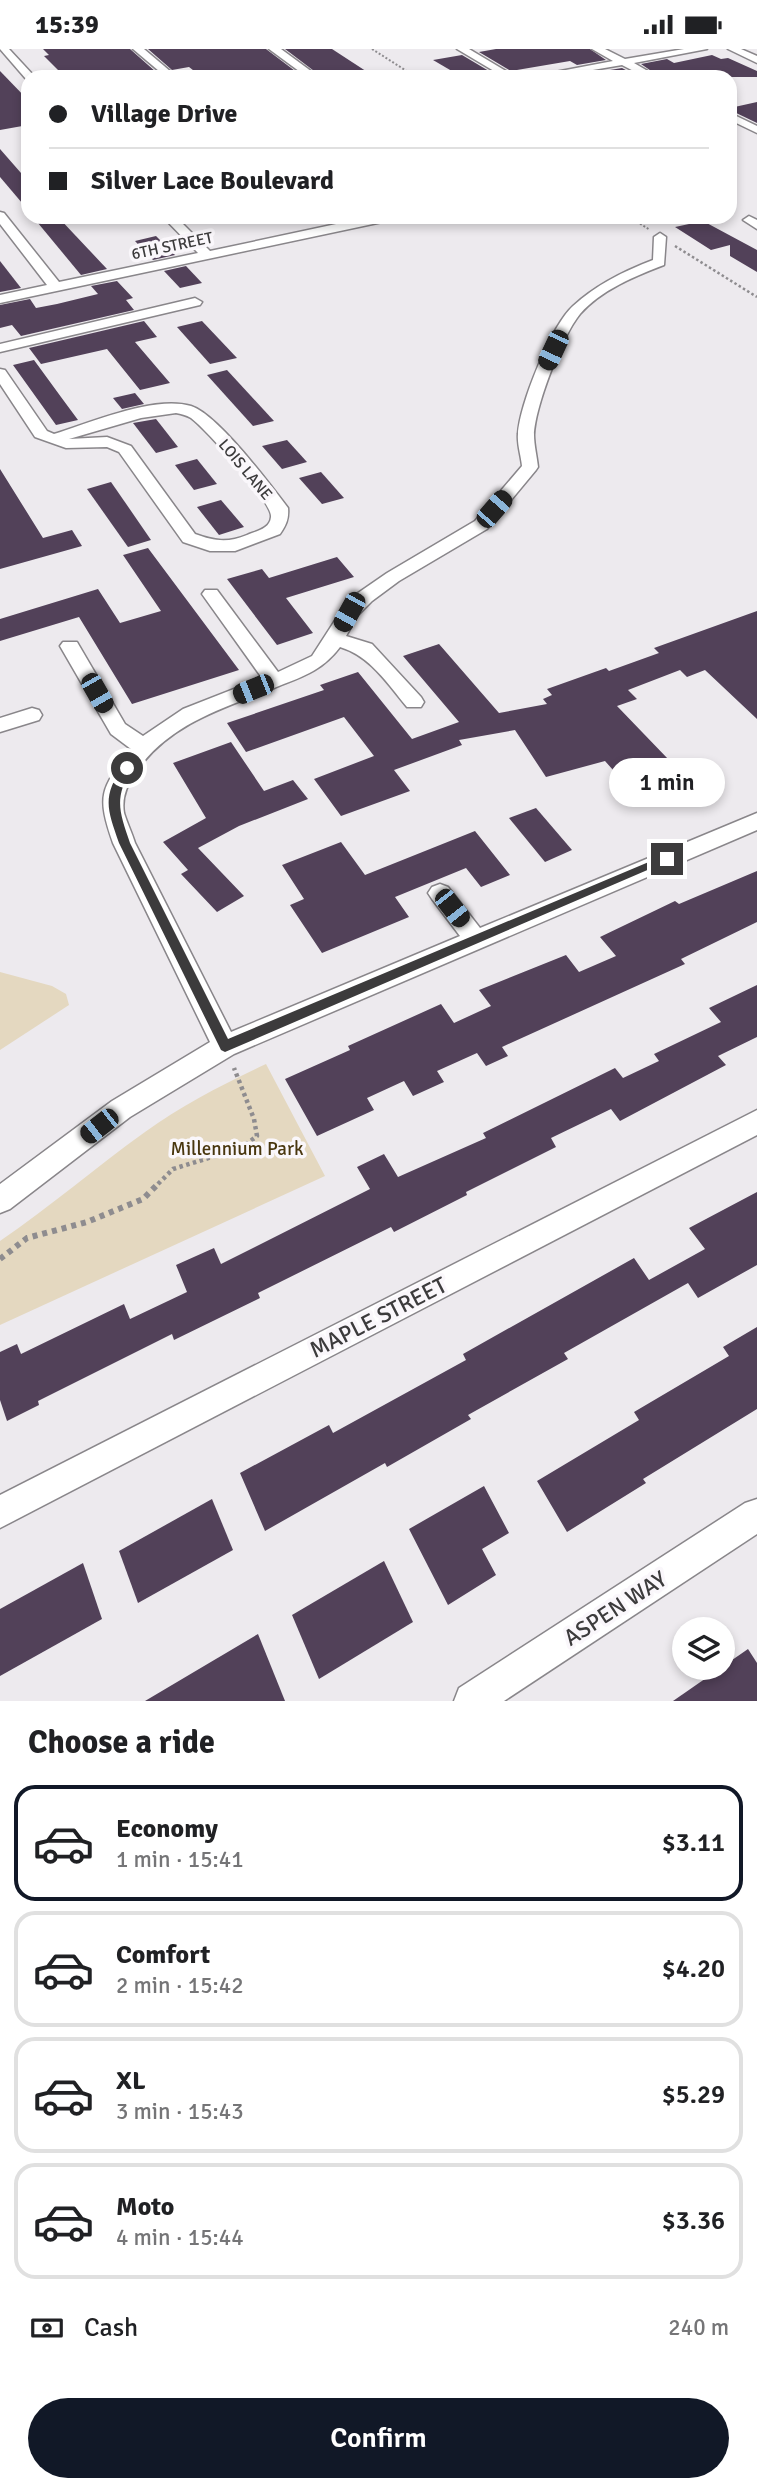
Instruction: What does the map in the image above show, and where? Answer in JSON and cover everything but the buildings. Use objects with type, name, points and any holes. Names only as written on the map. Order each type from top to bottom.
[{"type":"street","points":[[1,49],[23,70]]},
{"type":"street","points":[[138,49],[164,70]]},
{"type":"street","points":[[274,49],[304,70]]},
{"type":"street","points":[[462,49],[499,70]]},
{"type":"street","points":[[597,49],[639,70]]},
{"type":"street","points":[[576,70],[702,49]]},
{"type":"street","points":[[733,49],[757,60]]},
{"type":"street","points":[[737,120],[757,130]]},
{"type":"street","points":[[0,216],[56,288]]},
{"type":"street","points":[[176,224],[208,256]]},
{"type":"street","name":"6TH STREET","points":[[0,299],[208,256],[334,224]]},
{"type":"street","points":[[225,1046],[124,843],[113,811],[115,786],[143,747],[164,730],[190,714],[319,660],[335,639],[349,612],[393,577],[481,525],[530,467],[526,434],[544,368],[561,332],[576,310],[599,292],[631,273],[659,262],[660,237]]},
{"type":"street","points":[[0,348],[195,302]]},
{"type":"street","points":[[0,373],[41,434],[52,439]]},
{"type":"street","name":"LOIS LANE","points":[[164,409],[189,410],[205,421],[279,508],[280,519],[274,530],[251,542],[235,546],[210,546],[189,538],[125,449],[117,443],[90,441],[72,445],[52,439],[164,409]]},
{"type":"street","points":[[211,594],[274,681]]},
{"type":"street","points":[[335,639],[365,648],[414,702]]},
{"type":"street","points":[[70,646],[118,729],[143,747]]},
{"type":"street","points":[[0,725],[32,715]]},
{"type":"street","points":[[0,1200],[121,1109],[225,1046],[757,821]]},
{"type":"street","points":[[440,893],[476,940]]},
{"type":"street","name":"MAPLE STREET","points":[[0,1512],[757,1122]]},
{"type":"street","name":"ASPEN WAY","points":[[472,1701],[757,1515]]},
{"type":"path","points":[[372,49],[405,70]]},
{"type":"path","points":[[640,224],[757,297]]},
{"type":"path","points":[[0,1259],[27,1238],[87,1222],[143,1199],[173,1170],[241,1148],[257,1136],[254,1119],[225,1046]]},
{"type":"green space","points":[[0,972],[52,986],[66,994],[69,1005],[0,1050]]},
{"type":"green space","name":"Millennium Park","points":[[266,1064],[325,1176],[0,1325],[0,1241],[159,1122],[204,1095]]},
{"type":"route","points":[[127,768],[115,786],[113,811],[124,843],[225,1046],[667,859]]}]
